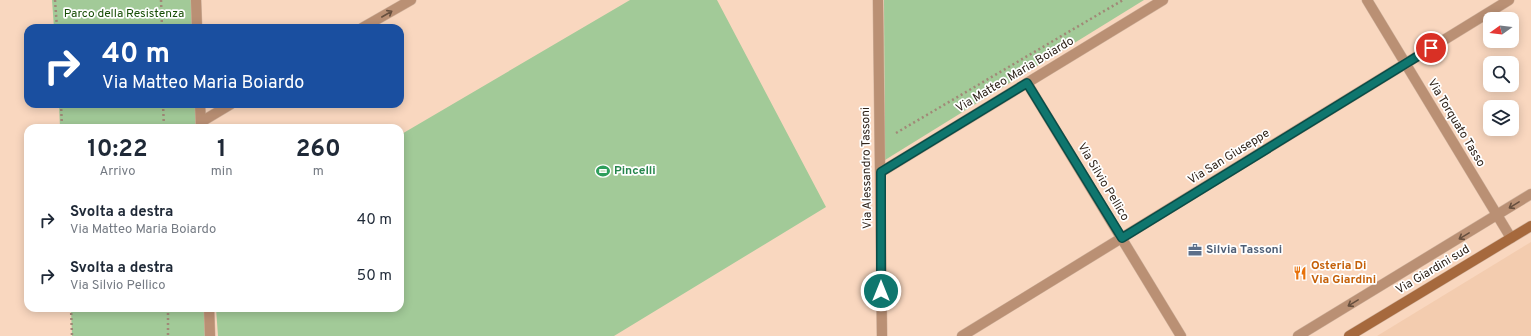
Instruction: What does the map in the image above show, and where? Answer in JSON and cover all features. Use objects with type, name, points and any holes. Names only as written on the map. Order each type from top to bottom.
[{"type":"main road","name":"Via Giardini sud","points":[[1349,336],[1531,226]]},
{"type":"street","points":[[196,0],[197,24]]},
{"type":"street","points":[[369,24],[411,0]]},
{"type":"street","name":"Via Alessandro Tassoni","points":[[878,0],[882,336]]},
{"type":"street","name":"Via Matteo Maria Boiardo","points":[[881,172],[1164,0]]},
{"type":"street","name":"Via Torquato Tasso","points":[[1367,0],[1511,238]]},
{"type":"street","name":"Via San Giuseppe","points":[[962,336],[1509,0]]},
{"type":"street","name":"Via Silvio Pellico","points":[[1027,83],[1181,336]]},
{"type":"street","points":[[200,108],[201,124]]},
{"type":"street","points":[[202,124],[225,108]]},
{"type":"street","points":[[1298,336],[1531,194]]},
{"type":"street","points":[[209,312],[210,336]]},
{"type":"path","points":[[55,0],[57,24]]},
{"type":"path","points":[[161,0],[162,24]]},
{"type":"path","points":[[880,142],[1123,0]]},
{"type":"path","points":[[60,108],[62,124]]},
{"type":"path","points":[[163,108],[164,124]]},
{"type":"path","points":[[71,312],[72,336]]},
{"type":"path","points":[[168,312],[168,336]]},
{"type":"shaded area","points":[[1531,242],[1531,336],[1377,336]]},
{"type":"green space","name":"Parco della Resistenza","points":[[52,0],[194,0],[195,24],[54,24]]},
{"type":"green space","name":"Pincelli","points":[[630,0],[717,0],[826,207],[614,336],[218,336],[216,312],[404,312],[404,133]]},
{"type":"green space","points":[[884,0],[1144,0],[885,160]]},
{"type":"green space","points":[[59,108],[198,108],[199,124],[60,124]]},
{"type":"green space","points":[[71,312],[207,312],[208,336],[72,336]]},
{"type":"place","name":"Pincelli","points":[[603,171]]},
{"type":"place","name":"Silvia Tassoni","points":[[1195,250]]},
{"type":"place","name":"Osteria Di Via Giardini","points":[[1300,273]]},
{"type":"route","points":[[881,291],[881,172],[1027,83],[1122,238],[1431,48]]}]
